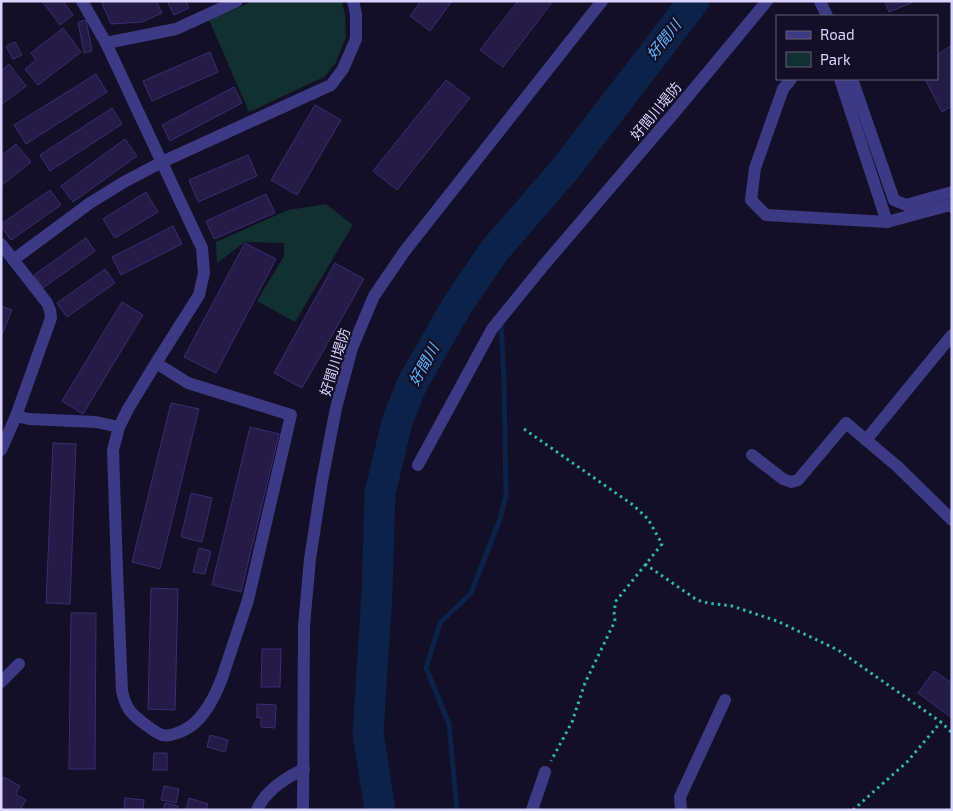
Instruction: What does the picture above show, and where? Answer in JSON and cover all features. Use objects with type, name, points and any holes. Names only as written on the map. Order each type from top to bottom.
[{"type":"street","points":[[82,1],[106,43],[202,248],[204,273],[199,295],[156,363],[128,409],[119,428],[113,450],[122,691],[126,708],[134,716],[162,735],[170,735],[186,730],[201,717],[222,678],[248,600],[291,415],[188,382],[156,363]]},
{"type":"street","points":[[106,43],[176,29],[237,1]]},
{"type":"street","points":[[13,260],[90,203],[124,182],[162,162],[331,84],[344,69],[356,39],[356,14],[353,1]]},
{"type":"street","name":"好間川堤防","points":[[304,810],[304,626],[310,559],[336,408],[352,348],[374,296],[404,252],[602,1]]},
{"type":"street","name":"好間川堤防","points":[[418,465],[492,329],[767,1]]},
{"type":"street","points":[[820,1],[827,15]]},
{"type":"street","points":[[791,80],[783,89],[755,168],[751,200],[766,215],[887,222],[950,205],[952,207]]},
{"type":"street","points":[[840,80],[887,222]]},
{"type":"street","points":[[852,80],[894,200],[906,205],[952,192]]},
{"type":"street","points":[[1,244],[47,303],[51,318],[16,416],[1,450]]},
{"type":"street","points":[[866,440],[952,335]]},
{"type":"street","points":[[16,416],[29,419],[96,422],[119,428]]},
{"type":"street","points":[[752,455],[783,479],[791,482],[798,480],[846,423],[898,466],[952,520]]},
{"type":"street","points":[[1,682],[19,664]]},
{"type":"street","points":[[681,810],[680,797],[725,700]]},
{"type":"street","points":[[257,810],[261,800],[269,791],[293,774],[304,769]]},
{"type":"street","points":[[532,810],[545,772]]},
{"type":"path","points":[[524,429],[633,505],[648,519],[662,544],[616,601],[615,621],[585,683],[572,722],[545,772]]},
{"type":"path","points":[[645,564],[697,600],[732,606],[777,621],[838,650],[952,732]]},
{"type":"path","points":[[853,810],[907,762],[940,722]]},
{"type":"green space","points":[[254,1],[342,1],[346,38],[335,64],[324,77],[249,112],[209,20]]},
{"type":"green space","points":[[326,204],[353,225],[295,322],[257,301],[284,256],[284,243],[245,242],[217,263],[216,242],[288,210]]},
{"type":"building","points":[[42,1],[63,1],[73,15],[60,25]]},
{"type":"building","points":[[101,1],[156,1],[162,13],[142,22],[111,24]]},
{"type":"building","points":[[167,1],[186,1],[189,8],[174,15]]},
{"type":"building","points":[[421,1],[452,1],[430,31],[410,16]]},
{"type":"building","points":[[518,1],[553,1],[503,67],[480,50]]},
{"type":"building","points":[[885,1],[916,1],[889,12]]},
{"type":"building","points":[[86,20],[92,51],[84,53],[78,22]]},
{"type":"building","points":[[63,28],[81,52],[38,85],[25,69],[36,60],[31,53]]},
{"type":"building","points":[[15,42],[22,55],[13,59],[6,46]]},
{"type":"building","points":[[952,45],[952,106],[942,112],[926,80],[938,80],[938,54]]},
{"type":"building","points":[[210,52],[218,72],[152,101],[143,81]]},
{"type":"building","points":[[9,64],[26,86],[1,105],[1,71]]},
{"type":"building","points":[[96,74],[107,92],[26,144],[14,125]]},
{"type":"building","points":[[446,80],[470,98],[397,190],[373,171]]},
{"type":"building","points":[[234,87],[242,103],[170,141],[162,125]]},
{"type":"building","points":[[315,105],[341,120],[297,195],[271,180]]},
{"type":"building","points":[[112,108],[122,124],[50,171],[40,155]]},
{"type":"building","points":[[125,139],[137,156],[73,202],[61,186]]},
{"type":"building","points":[[16,144],[31,162],[1,186],[1,156]]},
{"type":"building","points":[[248,155],[257,176],[198,202],[189,180]]},
{"type":"building","points":[[50,190],[61,205],[11,240],[1,224]]},
{"type":"building","points":[[146,192],[158,212],[115,238],[103,219]]},
{"type":"building","points":[[266,194],[275,213],[214,239],[206,221]]},
{"type":"building","points":[[173,226],[182,244],[121,275],[112,257]]},
{"type":"building","points":[[86,238],[95,251],[43,288],[34,275]]},
{"type":"building","points":[[245,243],[276,259],[216,373],[184,357]]},
{"type":"building","points":[[335,263],[364,279],[302,388],[274,373]]},
{"type":"building","points":[[105,269],[115,283],[67,317],[57,303]]},
{"type":"building","points":[[122,302],[143,315],[83,414],[62,401]]},
{"type":"building","points":[[1,306],[12,310],[1,337]]},
{"type":"building","points":[[171,403],[199,409],[160,569],[132,562]]},
{"type":"building","points":[[250,427],[279,434],[241,592],[212,585]]},
{"type":"building","points":[[53,443],[76,444],[70,604],[46,603]]},
{"type":"building","points":[[191,493],[212,498],[202,542],[181,537]]},
{"type":"building","points":[[199,548],[211,551],[205,574],[193,572]]},
{"type":"building","points":[[151,588],[178,589],[175,710],[148,709]]},
{"type":"building","points":[[71,613],[96,613],[95,769],[69,769]]},
{"type":"building","points":[[262,649],[281,649],[280,687],[261,687]]},
{"type":"building","points":[[934,671],[952,683],[952,718],[918,693]]},
{"type":"building","points":[[257,704],[276,705],[275,728],[261,727],[261,717],[257,718]]},
{"type":"building","points":[[210,735],[228,740],[225,752],[207,747]]},
{"type":"building","points":[[154,753],[167,753],[167,770],[153,770]]},
{"type":"building","points":[[4,777],[20,786],[16,794],[26,800],[20,810],[1,810],[1,782]]},
{"type":"building","points":[[164,786],[179,789],[176,803],[161,800]]},
{"type":"building","points":[[125,798],[144,800],[143,810],[124,810]]},
{"type":"building","points":[[189,798],[208,804],[206,810],[186,810]]},
{"type":"building","points":[[165,803],[178,806],[178,810],[163,810]]},
{"type":"waterway","name":"好間川","points":[[380,810],[368,733],[377,593],[380,493],[397,422],[412,384],[458,304],[494,251],[566,168],[694,1]]},
{"type":"waterway","points":[[457,810],[449,724],[426,668],[440,623],[471,593],[500,519],[506,495],[501,322]]}]
